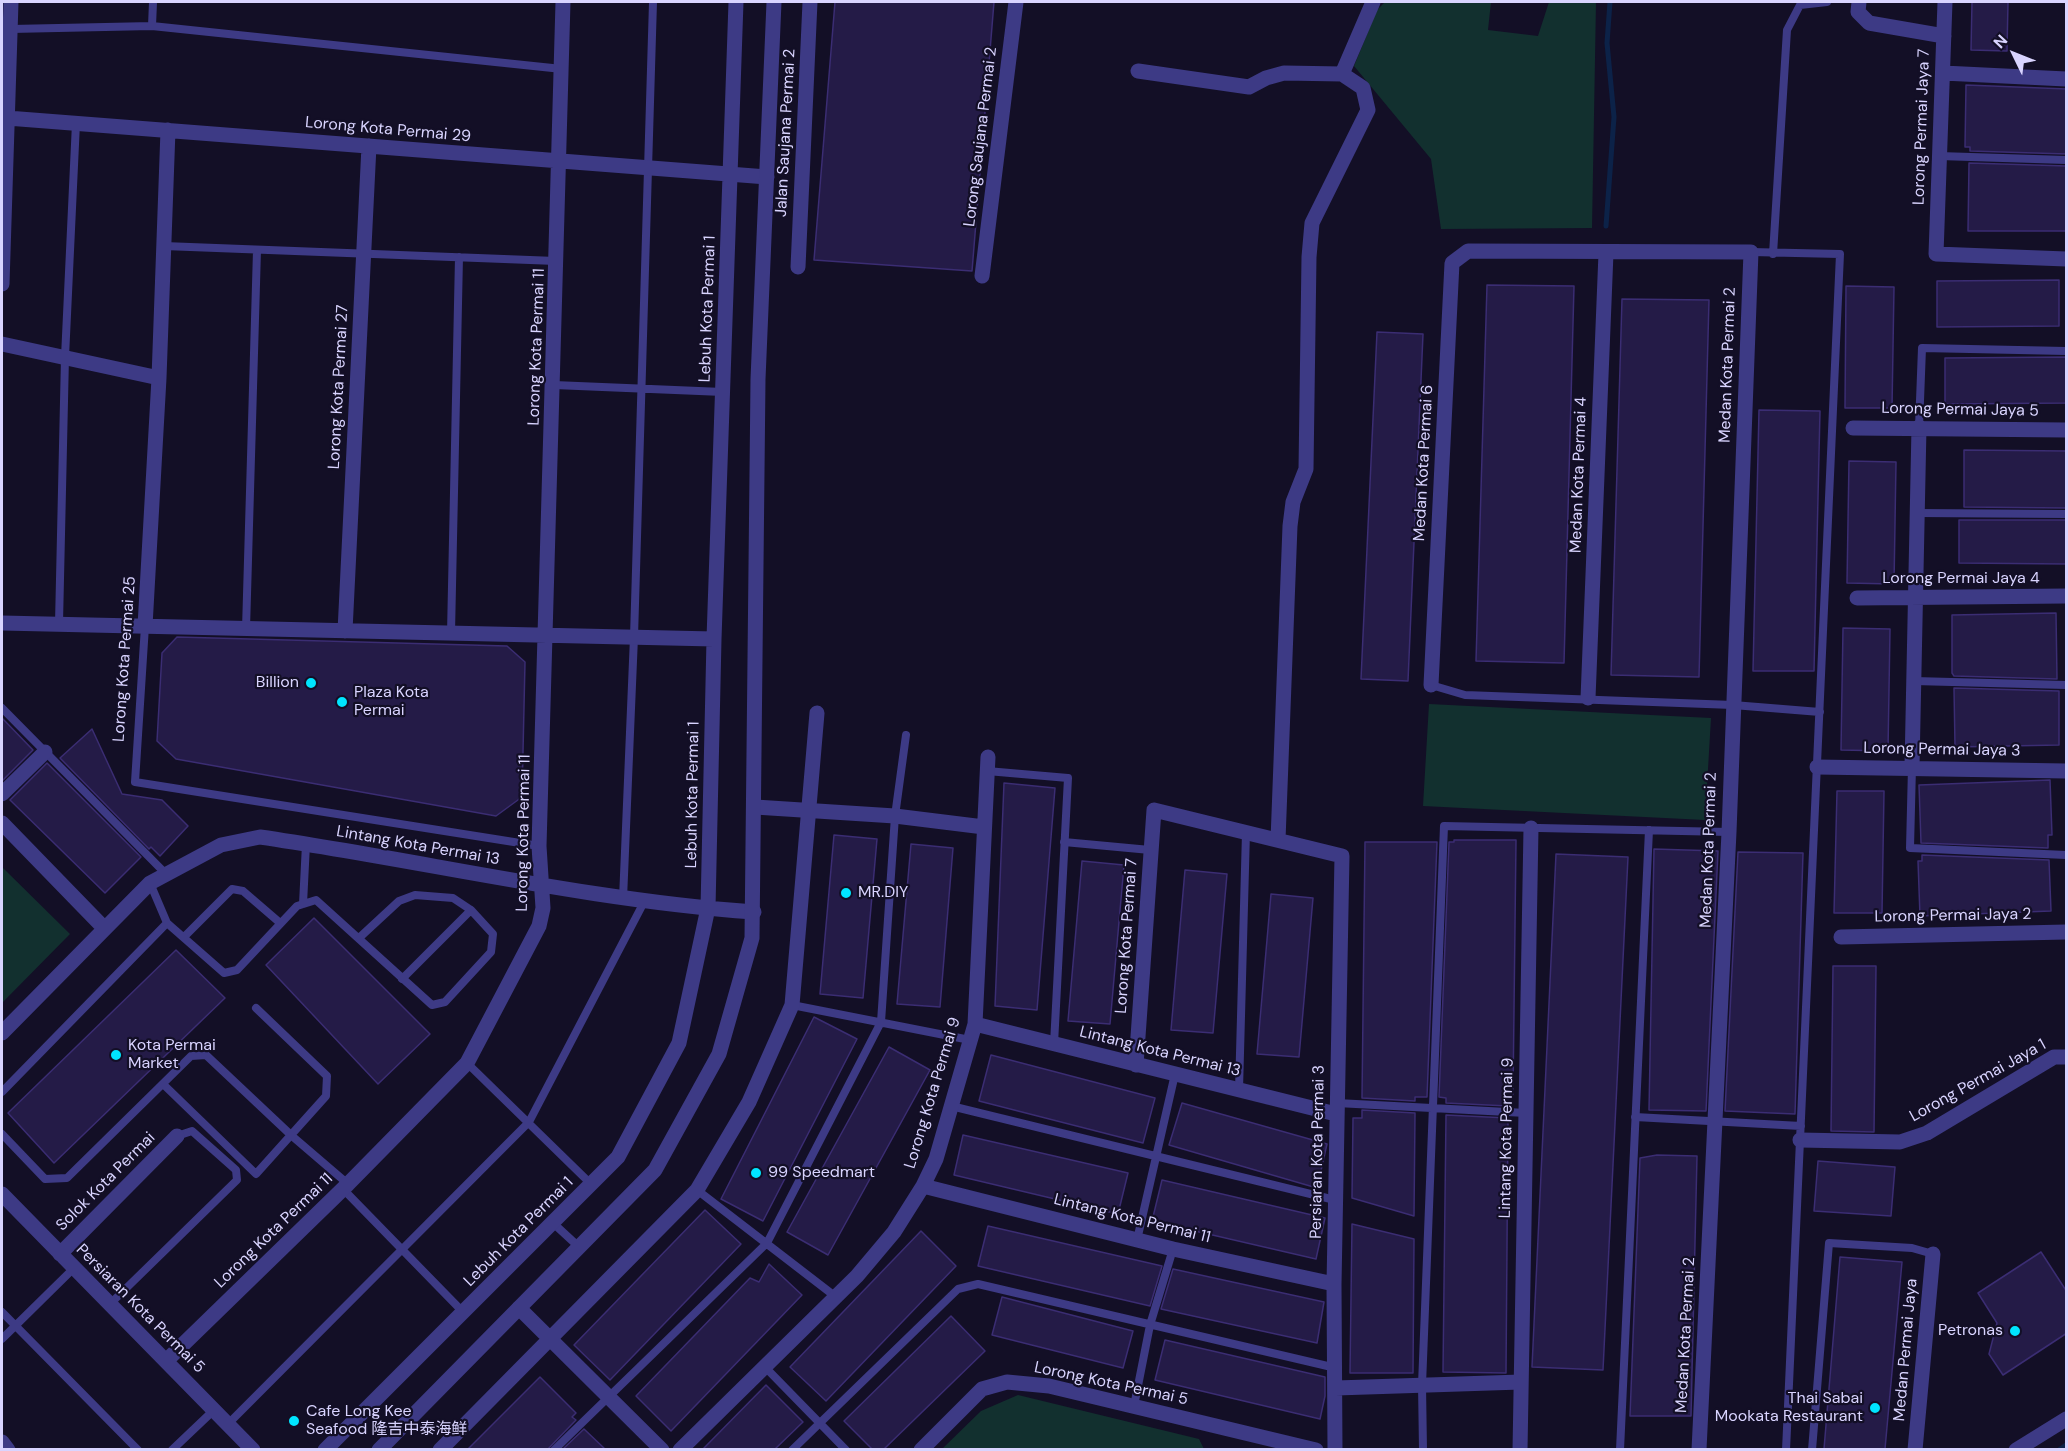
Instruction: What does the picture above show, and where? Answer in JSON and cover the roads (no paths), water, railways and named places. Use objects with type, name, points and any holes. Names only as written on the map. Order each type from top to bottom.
[{"type":"street","points":[[2,284],[11,2]]},
{"type":"street","name":"Lorong Kota Permai 11","points":[[166,1361],[346,1187],[468,1063],[539,926],[543,909],[539,846],[547,635],[563,2]]},
{"type":"street","name":"Lebuh Kota Permai 1","points":[[325,1449],[618,1157],[680,1044],[708,909],[714,639],[736,2]]},
{"type":"street","points":[[379,1449],[655,1170],[719,1054],[752,938],[758,379],[774,2]]},
{"type":"street","name":"Jalan Saujana Permai 2","points":[[798,267],[810,2]]},
{"type":"street","name":"Lorong Saujana Permai 2","points":[[982,276],[1016,2]]},
{"type":"street","points":[[1342,74],[1373,2]]},
{"type":"street","points":[[1859,2],[1858,12],[1869,23],[1944,36]]},
{"type":"street","name":"Lorong Permai Jaya 7","points":[[1945,2],[1936,254],[2067,259]]},
{"type":"street","points":[[1138,71],[1249,87],[1266,78],[1284,73],[1342,74],[1363,88],[1368,110],[1312,223],[1309,257],[1306,469],[1293,502],[1290,526],[1278,840],[1246,832]]},
{"type":"street","points":[[1943,73],[2067,79]]},
{"type":"street","name":"Lorong Kota Permai 29","points":[[7,118],[767,177]]},
{"type":"street","name":"Lorong Kota Permai 25","points":[[145,626],[159,378],[168,130]]},
{"type":"street","name":"Lorong Kota Permai 27","points":[[345,631],[369,146]]},
{"type":"street","name":"Medan Kota Permai 6","points":[[1431,685],[1452,263],[1468,251],[1606,253]]},
{"type":"street","points":[[1606,253],[1751,252]]},
{"type":"street","name":"Medan Kota Permai 2","points":[[1699,1449],[1729,832],[1732,705],[1751,252]]},
{"type":"street","name":"Medan Kota Permai 4","points":[[1588,698],[1606,253]]},
{"type":"street","points":[[2,344],[159,378]]},
{"type":"street","points":[[1912,767],[1919,427]]},
{"type":"street","name":"Lorong Permai Jaya 5","points":[[1853,428],[2067,430]]},
{"type":"street","name":"Lorong Permai Jaya 4","points":[[1857,598],[2067,596]]},
{"type":"street","points":[[2,623],[714,639]]},
{"type":"street","points":[[440,1449],[697,1190],[749,1102],[792,1005],[817,713]]},
{"type":"street","points":[[2,794],[45,752]]},
{"type":"street","name":"Lorong Kota Permai 9","points":[[680,1449],[836,1297],[894,1232],[923,1186],[936,1159],[975,1024],[987,764]]},
{"type":"street","name":"Lorong Permai Jaya 3","points":[[1817,767],[2067,771]]},
{"type":"street","points":[[755,807],[895,816],[984,827]]},
{"type":"street","name":"Lorong Kota Permai 7","points":[[1136,1065],[1154,810],[1246,832]]},
{"type":"street","points":[[2,823],[104,928]]},
{"type":"street","name":"Lintang Kota Permai 9","points":[[1520,1449],[1531,828]]},
{"type":"street","name":"Lintang Kota Permai 13","points":[[2,1032],[150,882],[220,845],[260,837],[543,887],[644,902],[754,912]]},
{"type":"street","name":"Persiaran Kota Permai 3","points":[[1278,840],[1342,856],[1336,1109],[1335,1449]]},
{"type":"street","name":"Lorong Permai Jaya 2","points":[[1840,937],[2067,932]]},
{"type":"street","name":"Lintang Kota Permai 13","points":[[975,1024],[1239,1090],[1336,1109]]},
{"type":"street","name":"Lorong Permai Jaya 1","points":[[1801,1133],[1900,1142],[1927,1133],[2054,1058],[2067,1057]]},
{"type":"street","name":"Solok Kota Permai","points":[[60,1254],[177,1136]]},
{"type":"street","name":"Lintang Kota Permai 11","points":[[923,1186],[1173,1249],[1334,1284]]},
{"type":"street","name":"Persiaran Kota Permai 5","points":[[2,1194],[253,1449]]},
{"type":"street","name":"Medan Permai Jaya","points":[[1915,1449],[1933,1254]]},
{"type":"street","points":[[519,1308],[662,1449]]},
{"type":"street","name":"Lorong Kota Permai 5","points":[[921,1449],[982,1389],[1007,1382],[1050,1386],[1316,1449]]},
{"type":"street","points":[[1336,1388],[1521,1382]]},
{"type":"street","points":[[2016,1449],[2067,1419]]},
{"type":"street","points":[[2,1442],[8,1449]]},
{"type":"lane","points":[[152,26],[153,2]]},
{"type":"lane","points":[[623,899],[634,637],[653,2]]},
{"type":"lane","points":[[1773,254],[1787,30],[1800,5],[1827,2]]},
{"type":"lane","points":[[10,29],[152,26],[562,69]]},
{"type":"lane","points":[[59,623],[65,357],[76,123]]},
{"type":"lane","points":[[1939,156],[2067,160]]},
{"type":"lane","points":[[162,246],[557,261]]},
{"type":"lane","points":[[246,628],[257,250]]},
{"type":"lane","points":[[1751,252],[1840,254],[1786,1449]]},
{"type":"lane","points":[[451,633],[459,257]]},
{"type":"lane","points":[[1919,427],[1922,348],[2067,351]]},
{"type":"lane","points":[[554,385],[723,392]]},
{"type":"lane","points":[[1918,513],[2067,514]]},
{"type":"lane","name":"Lorong Kota Permai 25","points":[[145,626],[135,782],[539,846]]},
{"type":"lane","points":[[1914,681],[2067,685]]},
{"type":"lane","points":[[1431,685],[1465,695],[1588,698],[1820,712]]},
{"type":"lane","points":[[2,708],[165,873]]},
{"type":"lane","points":[[554,1449],[766,1243],[881,1022],[895,816],[906,735]]},
{"type":"lane","points":[[987,764],[1068,778],[1054,1044]]},
{"type":"lane","points":[[1912,767],[1910,848],[2067,855]]},
{"type":"lane","points":[[1423,1449],[1422,1385],[1444,826],[1729,832]]},
{"type":"lane","points":[[1620,1449],[1648,830]]},
{"type":"lane","points":[[1239,1090],[1246,832]]},
{"type":"lane","points":[[1064,842],[1150,850]]},
{"type":"lane","points":[[303,904],[306,844]]},
{"type":"lane","points":[[150,882],[167,923],[224,973],[237,970],[279,922],[297,906],[316,900],[432,1005],[445,1002],[491,952],[493,934],[471,910],[453,898],[415,895],[399,901],[359,938]]},
{"type":"lane","points":[[184,937],[232,889],[243,891],[279,922]]},
{"type":"lane","points":[[228,1424],[529,1122],[644,902]]},
{"type":"lane","points":[[402,979],[471,910]]},
{"type":"lane","points":[[2,1092],[167,923]]},
{"type":"lane","points":[[792,1005],[971,1040]]},
{"type":"lane","points":[[163,1084],[256,1174],[326,1096],[327,1076],[256,1008]]},
{"type":"lane","points":[[2,1134],[45,1179],[67,1178],[191,1056],[206,1055],[346,1187],[463,1312]]},
{"type":"lane","points":[[468,1063],[592,1185]]},
{"type":"lane","points":[[1137,1240],[1175,1074]]},
{"type":"lane","points":[[951,1106],[1335,1200]]},
{"type":"lane","points":[[1336,1109],[1434,1108],[1526,1113]]},
{"type":"lane","points":[[1635,1118],[1714,1123],[1801,1133]]},
{"type":"lane","points":[[110,1305],[237,1180],[236,1170],[192,1131],[177,1136]]},
{"type":"lane","points":[[697,1190],[836,1297]]},
{"type":"lane","points":[[553,1223],[579,1247]]},
{"type":"lane","points":[[1812,1449],[1829,1243],[1912,1248],[1933,1254]]},
{"type":"lane","points":[[1134,1406],[1150,1325],[1173,1249]]},
{"type":"lane","points":[[2,1339],[74,1268]]},
{"type":"lane","points":[[792,1449],[958,1289],[978,1284],[1336,1368]]},
{"type":"lane","points":[[2,1312],[138,1449]]},
{"type":"lane","points":[[765,1367],[846,1449]]},
{"type":"lane","points":[[172,1449],[214,1410]]},
{"type":"waterway","points":[[1606,226],[1614,117],[1607,43],[1610,2]]},
{"type":"waterway","points":[[2059,1450],[2066,1445]]},
{"type":"place","name":"Billion","points":[[311,683]]},
{"type":"place","name":"Plaza Kota Permai","points":[[342,702]]},
{"type":"place","name":"MR.DIY","points":[[846,893]]},
{"type":"place","name":"Kota Permai Market","points":[[116,1055]]},
{"type":"place","name":"99 Speedmart","points":[[756,1173]]},
{"type":"place","name":"Petronas","points":[[2015,1331]]},
{"type":"place","name":"Thai Sabai Mookata Restaurant","points":[[1875,1408]]},
{"type":"place","name":"Cafe Long Kee Seafood 隆吉中泰海鲜","points":[[294,1421]]}]
